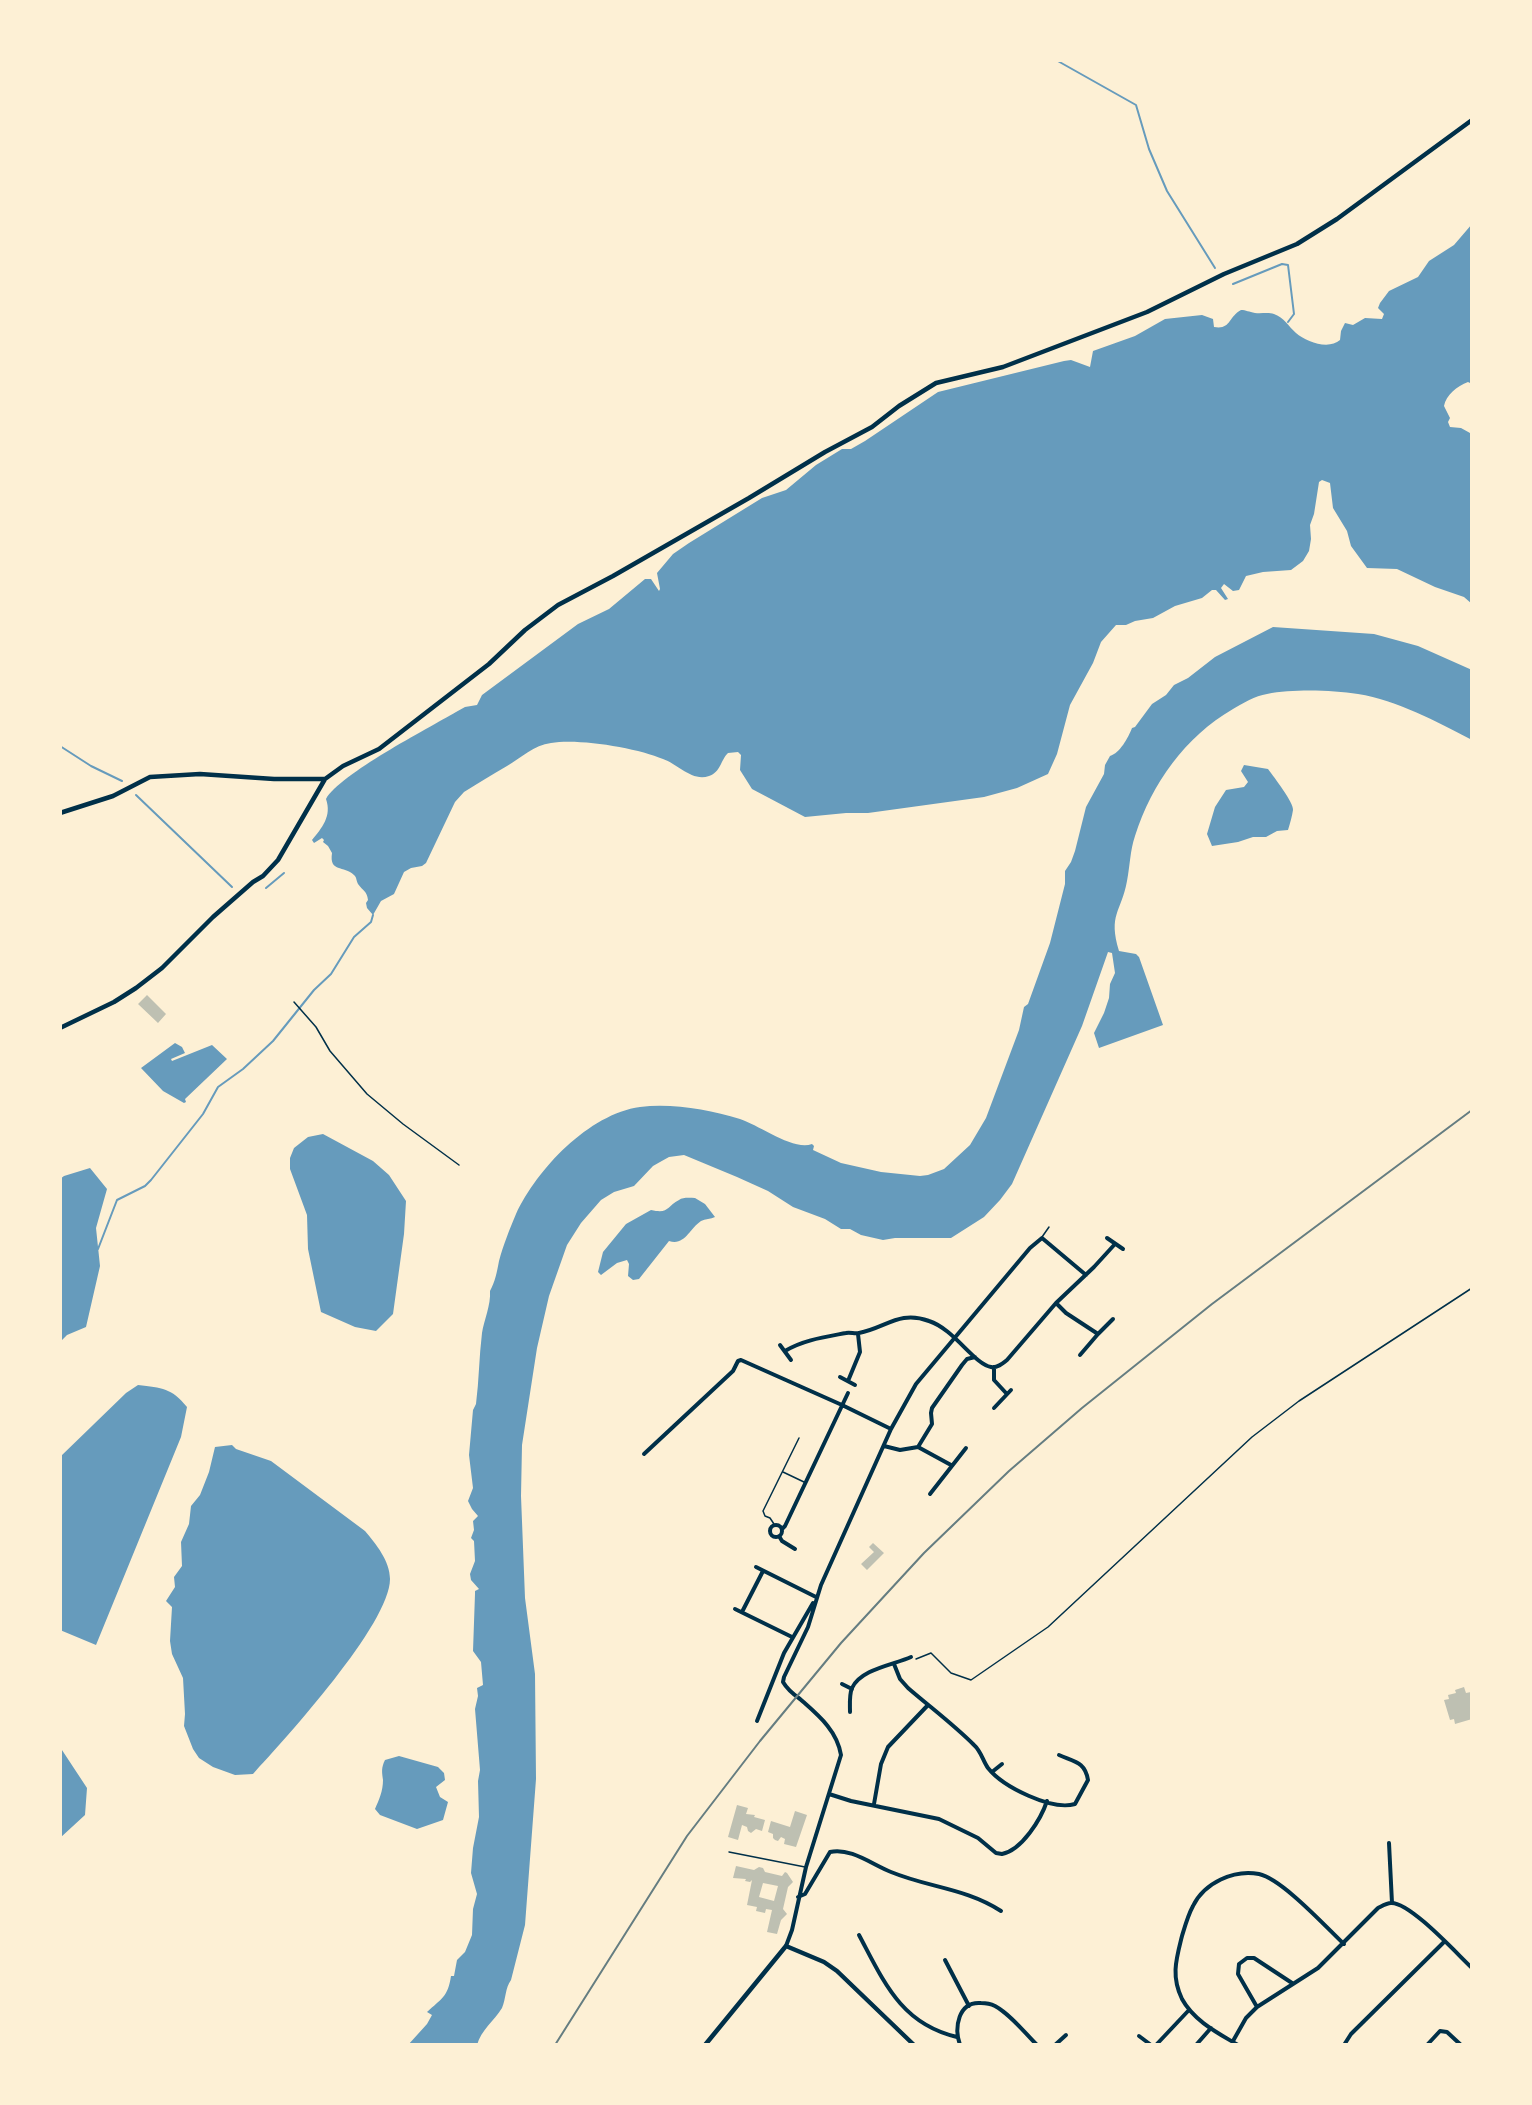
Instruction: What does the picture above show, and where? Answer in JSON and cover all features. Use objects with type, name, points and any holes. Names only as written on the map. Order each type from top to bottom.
[{"type":"street","points":[[60,1028],[114,1002],[162,968],[213,917],[263,876],[278,860],[325,779],[343,766],[379,749],[489,664],[525,630],[558,605],[614,576],[872,426],[919,392],[936,383],[1003,367],[1148,312],[1224,274],[1297,243],[1337,219],[1472,120]]},
{"type":"street","points":[[60,813],[113,796],[150,777],[200,774],[274,779],[325,779]]},
{"type":"street","points":[[757,1721],[771,1680],[792,1637],[815,1598],[891,1429],[916,1384],[1030,1248],[1042,1238],[1086,1275]]},
{"type":"street","points":[[1107,1238],[1124,1249]]},
{"type":"street","points":[[785,1351],[798,1343],[849,1332],[858,1334],[891,1320],[906,1317],[923,1318],[938,1324],[955,1336],[985,1365],[994,1367],[1007,1360],[1056,1303],[1115,1244]]},
{"type":"street","points":[[1056,1303],[1066,1313],[1098,1334]]},
{"type":"street","points":[[1080,1355],[1113,1319]]},
{"type":"street","points":[[848,1381],[860,1352],[858,1334]]},
{"type":"street","points":[[780,1345],[791,1360]]},
{"type":"street","points":[[918,1447],[932,1424],[932,1408],[967,1359],[975,1357]]},
{"type":"street","points":[[644,1454],[733,1371],[738,1361],[741,1360],[891,1429]]},
{"type":"street","points":[[994,1367],[994,1380],[1006,1393]]},
{"type":"street","points":[[840,1377],[855,1384]]},
{"type":"street","points":[[994,1408],[1011,1390]]},
{"type":"street","points":[[779,1536],[848,1394]]},
{"type":"street","points":[[884,1446],[900,1450],[918,1447],[951,1465]]},
{"type":"street","points":[[930,1494],[966,1448]]},
{"type":"street","points":[[779,1536],[775,1537],[770,1533],[770,1529],[774,1524],[780,1525],[782,1529]]},
{"type":"street","points":[[779,1536],[782,1541],[795,1549]]},
{"type":"street","points":[[756,1567],[815,1598]]},
{"type":"street","points":[[742,1612],[763,1571]]},
{"type":"street","points":[[705,2045],[786,1946],[792,1930],[806,1867],[841,1755],[840,1746],[824,1720],[783,1682],[808,1627],[815,1598]]},
{"type":"street","points":[[735,1610],[792,1637]]},
{"type":"street","points":[[849,1712],[852,1689],[859,1680],[869,1673],[911,1657]]},
{"type":"street","points":[[894,1664],[900,1679],[975,1745],[992,1772],[1028,1796],[1067,1806],[1075,1804],[1088,1780],[1086,1770],[1081,1764],[1059,1755]]},
{"type":"street","points":[[842,1684],[852,1689]]},
{"type":"street","points":[[874,1804],[884,1755],[891,1744],[928,1705]]},
{"type":"street","points":[[992,1772],[1002,1764]]},
{"type":"street","points":[[829,1794],[851,1801],[939,1819],[978,1838],[1002,1854],[1016,1848],[1037,1823],[1047,1801]]},
{"type":"street","points":[[1389,1843],[1392,1903]]},
{"type":"street","points":[[798,1897],[805,1894],[830,1852],[842,1850],[892,1873],[976,1897],[1001,1911]]},
{"type":"street","points":[[1238,2045],[1198,2019],[1189,2010],[1177,1985],[1174,1967],[1186,1920],[1193,1904],[1205,1890],[1222,1878],[1241,1873],[1260,1874],[1275,1881],[1344,1944]]},
{"type":"street","points":[[1233,2042],[1246,2018],[1257,2007],[1318,1968],[1378,1908],[1392,1903],[1418,1916],[1472,1968]]},
{"type":"street","points":[[859,1935],[886,1986],[901,2005],[924,2025],[939,2033],[957,2037]]},
{"type":"street","points":[[1344,2045],[1351,2034],[1444,1942]]},
{"type":"street","points":[[786,1946],[824,1962],[837,1971],[914,2045]]},
{"type":"street","points":[[1257,2007],[1238,1974],[1239,1964],[1246,1958],[1254,1958],[1292,1983]]},
{"type":"street","points":[[945,1960],[969,2006]]},
{"type":"street","points":[[960,2045],[957,2037],[957,2023],[961,2013],[975,2003],[993,2004],[1008,2015],[1036,2045]]},
{"type":"street","points":[[1156,2045],[1189,2010]]},
{"type":"street","points":[[1196,2045],[1211,2028]]},
{"type":"street","points":[[1427,2045],[1440,2031],[1447,2032],[1461,2045]]},
{"type":"street","points":[[1054,2045],[1066,2035]]},
{"type":"street","points":[[1138,2036],[1151,2045]]},
{"type":"lane","points":[[1042,1238],[1049,1227]]},
{"type":"lane","points":[[774,1524],[763,1511],[799,1438]]},
{"type":"lane","points":[[783,1472],[805,1483]]},
{"type":"lane","points":[[729,1852],[806,1867]]},
{"type":"path","points":[[294,1002],[316,1027],[330,1051],[367,1094],[403,1124],[459,1164]]},
{"type":"path","points":[[911,1657],[913,1660],[931,1653],[951,1673],[971,1680],[1048,1627],[1252,1437],[1307,1396],[1472,1288]]},
{"type":"water","points":[[1472,224],[1472,384],[1468,382],[1456,388],[1447,398],[1444,406],[1450,418],[1448,422],[1450,427],[1461,428],[1470,433],[1472,431],[1472,604],[1464,597],[1435,587],[1397,569],[1367,568],[1351,546],[1347,531],[1333,508],[1330,483],[1322,480],[1319,482],[1310,525],[1309,551],[1303,561],[1291,570],[1246,576],[1239,590],[1233,591],[1224,584],[1221,588],[1228,599],[1225,600],[1216,590],[1212,590],[1202,598],[1175,606],[1153,618],[1126,625],[1116,625],[1101,642],[1093,663],[1070,705],[1057,754],[1048,774],[1017,788],[984,797],[868,813],[805,817],[752,789],[740,770],[741,755],[738,752],[728,753],[713,774],[697,777],[669,761],[639,751],[592,743],[545,744],[533,749],[464,792],[455,802],[426,863],[404,872],[394,894],[381,901],[373,915],[367,908],[367,895],[355,876],[335,866],[332,853],[322,838],[314,843],[312,840],[327,816],[326,799],[348,777],[385,752],[456,712],[465,707],[477,705],[482,695],[578,624],[609,609],[645,579],[651,579],[659,591],[657,573],[673,554],[762,498],[786,490],[816,465],[842,449],[851,449],[865,441],[938,392],[1064,361],[1071,360],[1090,367],[1093,351],[1135,336],[1165,319],[1202,315],[1213,319],[1214,327],[1224,327],[1241,310],[1272,313],[1306,339],[1324,345],[1335,343],[1340,340],[1345,323],[1353,325],[1365,318],[1382,319],[1384,314],[1378,308],[1389,291],[1418,277],[1429,261],[1454,245]]},
{"type":"water","points":[[1273,627],[1374,634],[1418,646],[1472,670],[1472,740],[1416,712],[1387,701],[1358,694],[1324,691],[1288,691],[1258,696],[1233,709],[1200,733],[1172,763],[1142,816],[1133,842],[1127,881],[1115,921],[1119,951],[1136,954],[1139,957],[1163,1025],[1099,1048],[1094,1033],[1104,1013],[1109,998],[1110,984],[1115,973],[1112,953],[1108,952],[1082,1026],[1012,1184],[984,1217],[951,1238],[883,1240],[861,1235],[850,1229],[841,1229],[825,1219],[793,1207],[768,1191],[684,1155],[669,1157],[653,1166],[634,1186],[614,1192],[601,1200],[581,1223],[567,1245],[549,1296],[537,1348],[522,1445],[521,1496],[525,1598],[535,1674],[536,1779],[525,1925],[502,2008],[477,2045],[408,2045],[427,2024],[432,2015],[427,2012],[446,1993],[451,1976],[454,1976],[457,1960],[465,1952],[472,1935],[473,1909],[477,1894],[471,1873],[479,1817],[480,1770],[475,1709],[477,1688],[483,1685],[481,1662],[473,1651],[475,1591],[479,1589],[471,1580],[470,1574],[475,1561],[474,1541],[471,1538],[474,1530],[473,1521],[478,1516],[468,1501],[473,1488],[469,1455],[482,1333],[490,1291],[507,1237],[525,1197],[551,1162],[584,1132],[602,1120],[621,1112],[653,1106],[691,1108],[740,1119],[786,1141],[795,1144],[812,1144],[813,1150],[841,1163],[881,1172],[920,1176],[944,1169],[970,1145],[986,1118],[1019,1030],[1024,1007],[1028,1004],[1050,943],[1065,884],[1065,871],[1075,851],[1086,807],[1104,774],[1105,765],[1110,756],[1120,748],[1132,728],[1152,704],[1166,695],[1174,685],[1188,678],[1215,657]]},
{"type":"water","points":[[1244,765],[1268,769],[1283,790],[1293,810],[1288,830],[1277,831],[1266,837],[1253,837],[1212,846],[1207,834],[1215,807],[1226,790],[1244,787],[1248,782],[1241,771]]},
{"type":"water","points":[[175,1043],[182,1047],[185,1053],[171,1059],[172,1061],[212,1045],[227,1059],[185,1099],[184,1103],[163,1091],[141,1068]]},
{"type":"water","points":[[323,1134],[373,1161],[389,1175],[406,1201],[393,1314],[376,1331],[355,1327],[321,1312],[308,1249],[307,1215],[290,1169],[290,1158],[294,1148],[308,1137]]},
{"type":"water","points":[[90,1168],[107,1189],[96,1228],[100,1266],[86,1327],[67,1335],[60,1342],[60,1179]]},
{"type":"water","points":[[695,1198],[705,1204],[715,1217],[701,1221],[683,1239],[669,1241],[639,1279],[633,1280],[628,1276],[627,1260],[617,1263],[601,1275],[598,1272],[603,1252],[626,1224],[651,1210],[664,1210],[681,1199]]},
{"type":"water","points":[[138,1385],[171,1392],[187,1407],[181,1437],[96,1645],[60,1630],[60,1457],[126,1393]]},
{"type":"water","points":[[232,1445],[236,1449],[271,1461],[365,1531],[385,1559],[390,1579],[385,1599],[373,1623],[334,1680],[253,1774],[235,1775],[213,1767],[199,1758],[193,1749],[184,1726],[183,1678],[172,1654],[170,1641],[172,1607],[166,1601],[175,1587],[174,1577],[182,1566],[181,1542],[189,1524],[191,1506],[200,1495],[215,1447]]},
{"type":"water","points":[[60,1747],[87,1788],[85,1815],[60,1838]]},
{"type":"water","points":[[399,1756],[438,1767],[444,1773],[445,1780],[436,1787],[440,1797],[448,1802],[443,1820],[417,1829],[380,1815],[375,1809],[382,1788],[382,1770],[385,1760]]},
{"type":"building","points":[[147,995],[166,1014],[158,1023],[138,1004]]},
{"type":"building","points":[[873,1543],[884,1553],[867,1570],[861,1564],[874,1552],[869,1547]]},
{"type":"building","points":[[1464,1687],[1466,1693],[1471,1692],[1472,1694],[1472,1719],[1455,1724],[1454,1719],[1450,1720],[1444,1700],[1449,1699],[1448,1695],[1456,1693],[1455,1690]]},
{"type":"building","points":[[737,1805],[748,1808],[746,1814],[765,1820],[762,1831],[756,1829],[751,1833],[747,1827],[742,1825],[738,1840],[728,1837]]},
{"type":"building","points":[[795,1811],[807,1815],[796,1847],[784,1844],[785,1839],[781,1837],[778,1841],[775,1840],[773,1834],[768,1832],[771,1821],[790,1827]]},
{"type":"building","points":[[736,1866],[754,1870],[759,1867],[765,1872],[782,1876],[785,1872],[787,1873],[793,1882],[788,1887],[783,1909],[787,1914],[781,1920],[777,1934],[767,1932],[772,1910],[766,1909],[765,1913],[756,1911],[757,1907],[747,1905],[752,1880],[750,1882],[745,1881],[746,1879],[733,1878]],"holes":[[[763,1883],[778,1886],[774,1901],[759,1897]]]},
{"type":"waterway","points":[[1056,60],[1136,105],[1149,149],[1167,191],[1215,268]]},
{"type":"waterway","points":[[1233,284],[1282,264],[1288,265],[1294,314],[1288,322]]},
{"type":"waterway","points":[[60,746],[91,766],[122,781]]},
{"type":"waterway","points":[[136,795],[232,887]]},
{"type":"waterway","points":[[266,888],[284,873]]},
{"type":"waterway","points":[[98,1249],[117,1200],[145,1186],[151,1180],[203,1114],[218,1087],[243,1069],[273,1041],[314,990],[331,974],[354,937],[371,922],[373,915]]},
{"type":"railway","points":[[555,2045],[687,1836],[760,1741],[841,1643],[924,1553],[1009,1471],[1082,1408],[1212,1304],[1472,1110]]}]
